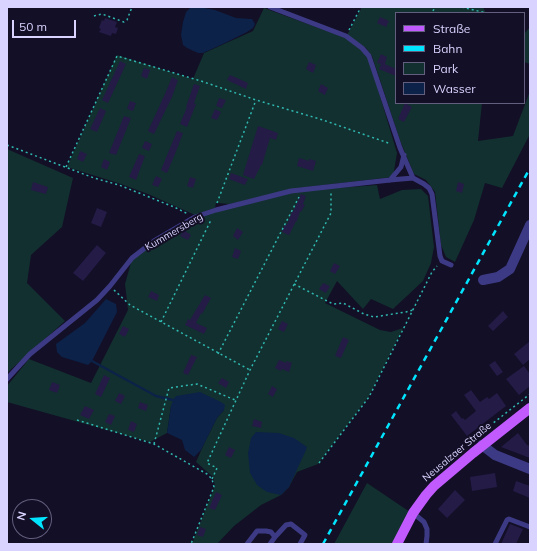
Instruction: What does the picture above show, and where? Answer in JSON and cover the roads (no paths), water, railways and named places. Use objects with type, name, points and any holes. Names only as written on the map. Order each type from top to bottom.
[{"type":"main road","name":"Neusalzaer Straße","points":[[397,544],[413,514],[434,486],[482,445],[530,408]]},
{"type":"street","points":[[483,280],[498,277],[510,268],[530,225]]},
{"type":"street","points":[[482,445],[495,455],[530,468]]},
{"type":"lane","points":[[270,7],[346,36],[362,48],[369,56],[400,148],[413,178],[429,188],[432,194],[440,256],[442,260],[450,265]]},
{"type":"lane","points":[[390,180],[401,167],[404,155]]},
{"type":"lane","name":"Kummersberg","points":[[7,379],[30,354],[97,300],[132,258],[154,241],[195,217],[216,210],[302,189],[413,178]]},
{"type":"lane","points":[[413,514],[424,522],[427,529],[426,544]]},
{"type":"lane","points":[[495,544],[506,520],[509,519],[530,527]]},
{"type":"lane","points":[[270,544],[286,525],[291,524],[305,536],[300,544]]},
{"type":"lane","points":[[246,544],[257,531],[271,532],[275,537]]},
{"type":"water","points":[[191,7],[215,10],[236,18],[252,19],[255,24],[253,28],[247,32],[203,53],[198,53],[183,45],[181,35],[186,12]]},
{"type":"water","points":[[106,299],[116,304],[117,312],[92,361],[88,365],[62,357],[57,352],[56,344],[85,323]]},
{"type":"water","points":[[200,392],[225,405],[224,410],[217,418],[201,450],[194,457],[185,450],[182,440],[167,433],[171,406],[176,396]]},
{"type":"water","points":[[256,432],[279,433],[294,438],[307,447],[289,487],[281,495],[267,492],[257,485],[250,473],[248,453],[251,438]]},
{"type":"waterway","points":[[92,361],[156,396],[173,400]]},
{"type":"railway","points":[[323,544],[530,168]]}]
